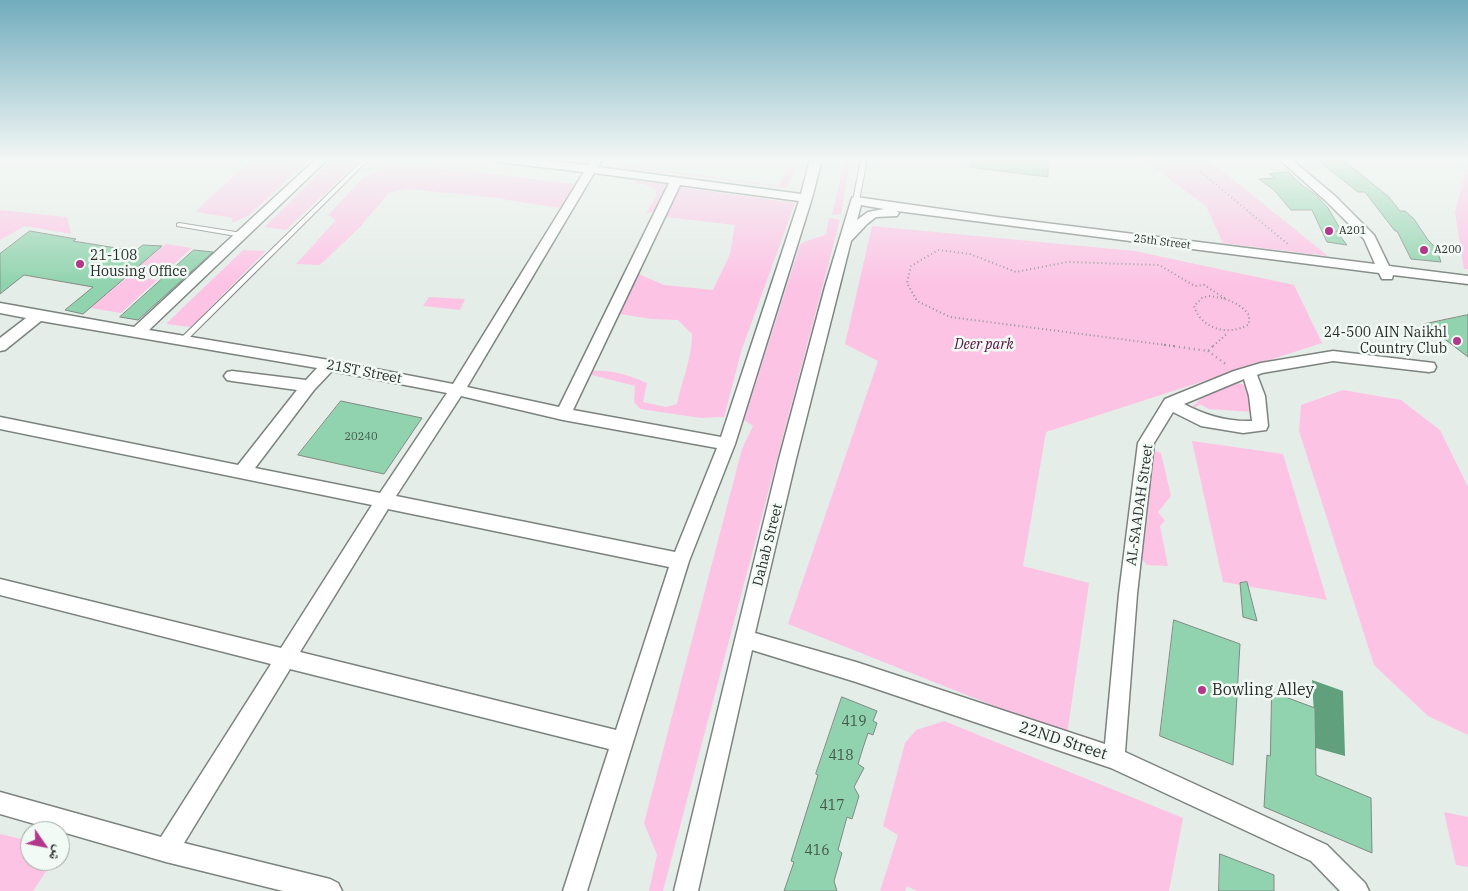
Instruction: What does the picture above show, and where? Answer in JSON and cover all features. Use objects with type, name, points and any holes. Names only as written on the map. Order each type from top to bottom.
[{"type":"street","points":[[138,332],[279,201]]},
{"type":"street","points":[[166,850],[384,501],[457,390],[572,201]]},
{"type":"street","points":[[564,414],[667,201]]},
{"type":"street","points":[[575,891],[680,561],[727,444],[805,201]]},
{"type":"street","name":"Dahab Street","points":[[686,891],[744,639],[856,201]]},
{"type":"street","name":"25th Street","points":[[856,201],[1305,260],[1468,286]]},
{"type":"street","points":[[1332,201],[1352,218],[1370,238],[1385,273]]},
{"type":"street","name":"25th Street","points":[[844,245],[863,218],[884,212],[1060,236],[1385,273],[1468,280]]},
{"type":"street","name":"21ST Street","points":[[0,308],[329,365],[457,390],[564,414],[727,444]]},
{"type":"street","points":[[0,346],[38,316]]},
{"type":"street","points":[[1170,403],[1244,373],[1333,356],[1429,367]]},
{"type":"street","points":[[242,472],[309,386],[329,365]]},
{"type":"street","points":[[1170,403],[1201,420],[1243,427],[1260,426],[1257,396],[1244,373]]},
{"type":"street","points":[[232,376],[309,386]]},
{"type":"street","name":"AL-SAADAH Street","points":[[1114,758],[1128,594],[1146,443],[1170,403]]},
{"type":"street","points":[[0,423],[680,561]]},
{"type":"street","points":[[0,587],[622,742]]},
{"type":"street","name":"22ND Street","points":[[744,639],[856,672],[1114,758],[1319,853],[1357,891]]},
{"type":"street","points":[[0,803],[166,850],[330,891]]},
{"type":"lane","points":[[184,339],[326,201]]},
{"type":"lane","points":[[178,225],[242,235]]},
{"type":"path","points":[[1234,201],[1305,260]]},
{"type":"path","points":[[1208,351],[1228,333],[1245,328],[1250,320],[1249,315],[1241,306],[1204,285],[1195,286],[1158,265],[1068,262],[1016,272],[970,254],[938,250],[911,266],[907,282],[917,301],[950,317],[1208,351],[1244,373]]},
{"type":"path","points":[[1226,299],[1209,296],[1202,298],[1194,306],[1195,311],[1205,322],[1228,333]]},
{"type":"green space","points":[[206,201],[265,201],[248,216],[232,223],[233,218],[196,212]]},
{"type":"green space","points":[[291,201],[317,201],[286,230],[265,227]]},
{"type":"green space","points":[[342,201],[383,201],[360,227],[320,265],[296,264],[336,220],[328,215]]},
{"type":"green space","points":[[512,201],[566,201],[559,208]]},
{"type":"green space","points":[[653,201],[660,201],[655,212],[646,213]]},
{"type":"green space","points":[[673,201],[777,201],[795,203],[742,349],[724,417],[701,418],[640,409],[634,402],[635,386],[592,375],[592,371],[607,371],[633,378],[647,383],[643,402],[666,407],[677,404],[689,360],[692,334],[678,320],[651,319],[620,314],[639,274],[664,285],[713,290],[730,254],[735,225],[666,217]]},
{"type":"green space","points":[[835,201],[843,201],[841,214],[832,215]]},
{"type":"green space","points":[[1199,201],[1259,201],[1328,256],[1223,243],[1206,206]]},
{"type":"green space","points":[[1458,201],[1468,201],[1468,269],[1464,269],[1455,213]]},
{"type":"green space","points":[[0,210],[67,217],[71,234],[25,226],[0,240]]},
{"type":"green space","points":[[829,218],[840,220],[663,891],[649,891],[657,855],[644,823],[742,449],[753,426],[744,420],[800,245],[805,241],[826,234]]},
{"type":"green space","name":"Deer park","points":[[872,226],[1135,251],[1294,285],[1322,343],[1046,432],[1023,566],[1089,583],[1067,735],[788,624],[878,361],[845,344]]},
{"type":"green space","points":[[166,244],[192,248],[158,278],[131,273]]},
{"type":"green space","points":[[243,250],[266,251],[191,327],[166,324]]},
{"type":"green space","points":[[129,276],[157,280],[121,313],[90,308]]},
{"type":"green space","points":[[429,297],[465,299],[460,310],[423,306]]},
{"type":"green space","points":[[1235,382],[1245,385],[1252,412],[1209,409],[1200,404],[1189,410],[1207,393]]},
{"type":"green space","points":[[1343,390],[1401,400],[1440,430],[1468,487],[1468,735],[1428,716],[1374,665],[1299,431],[1301,405]]},
{"type":"green space","points":[[1192,441],[1283,454],[1327,600],[1223,582]]},
{"type":"green space","points":[[1155,451],[1161,453],[1171,496],[1158,512],[1165,521],[1160,526],[1168,566],[1147,565],[1142,559],[1152,466],[1150,453]]},
{"type":"green space","points":[[944,721],[1183,818],[1169,891],[917,891],[907,886],[905,891],[880,891],[898,835],[883,826],[905,743],[916,730]]},
{"type":"green space","points":[[1444,812],[1468,817],[1468,867],[1456,865]]},
{"type":"green space","points":[[0,834],[20,839],[20,871],[46,871],[33,891],[0,891]]},
{"type":"shaded area","points":[[1312,680],[1343,691],[1345,756],[1316,748]]},
{"type":"building","points":[[1283,201],[1321,201],[1328,208],[1342,232],[1336,231],[1347,245],[1327,242],[1312,210],[1291,210]]},
{"type":"building","points":[[1372,201],[1392,201],[1400,211],[1405,211],[1414,219],[1428,240],[1436,248],[1441,262],[1411,259],[1397,231],[1395,231]]},
{"type":"building","points":[[30,231],[76,239],[73,241],[135,251],[143,245],[162,246],[83,314],[65,310],[93,287],[24,275],[0,294],[0,254]]},
{"type":"building","points":[[194,250],[213,252],[138,320],[120,317]]},
{"type":"building","name":"24-500 AIN Naikhl Country Club","points":[[1468,315],[1468,357],[1425,324]]},
{"type":"building","points":[[341,401],[422,418],[384,474],[298,455]]},
{"type":"building","points":[[1247,582],[1257,621],[1243,617],[1240,583]]},
{"type":"building","name":"Bowling Alley","points":[[1174,620],[1240,644],[1233,765],[1160,736]]},
{"type":"building","points":[[1272,692],[1315,708],[1316,775],[1371,798],[1372,853],[1264,807],[1267,755],[1270,756]]},
{"type":"building","points":[[842,697],[877,711],[873,721],[877,723],[873,735],[868,733],[858,764],[864,768],[854,787],[859,796],[852,819],[847,817],[838,850],[842,853],[834,881],[837,891],[784,891],[794,862],[791,861],[818,775],[816,774]]},
{"type":"building","points":[[1220,854],[1274,875],[1274,891],[1219,891]]},
{"type":"place","name":"A201","points":[[1329,231]]},
{"type":"place","name":"A200","points":[[1424,250]]},
{"type":"place","name":"21-108 Housing Office","points":[[80,264]]},
{"type":"place","name":"24-500 AIN Naikhl Country Club","points":[[1457,341]]},
{"type":"place","name":"Bowling Alley","points":[[1202,690]]}]
